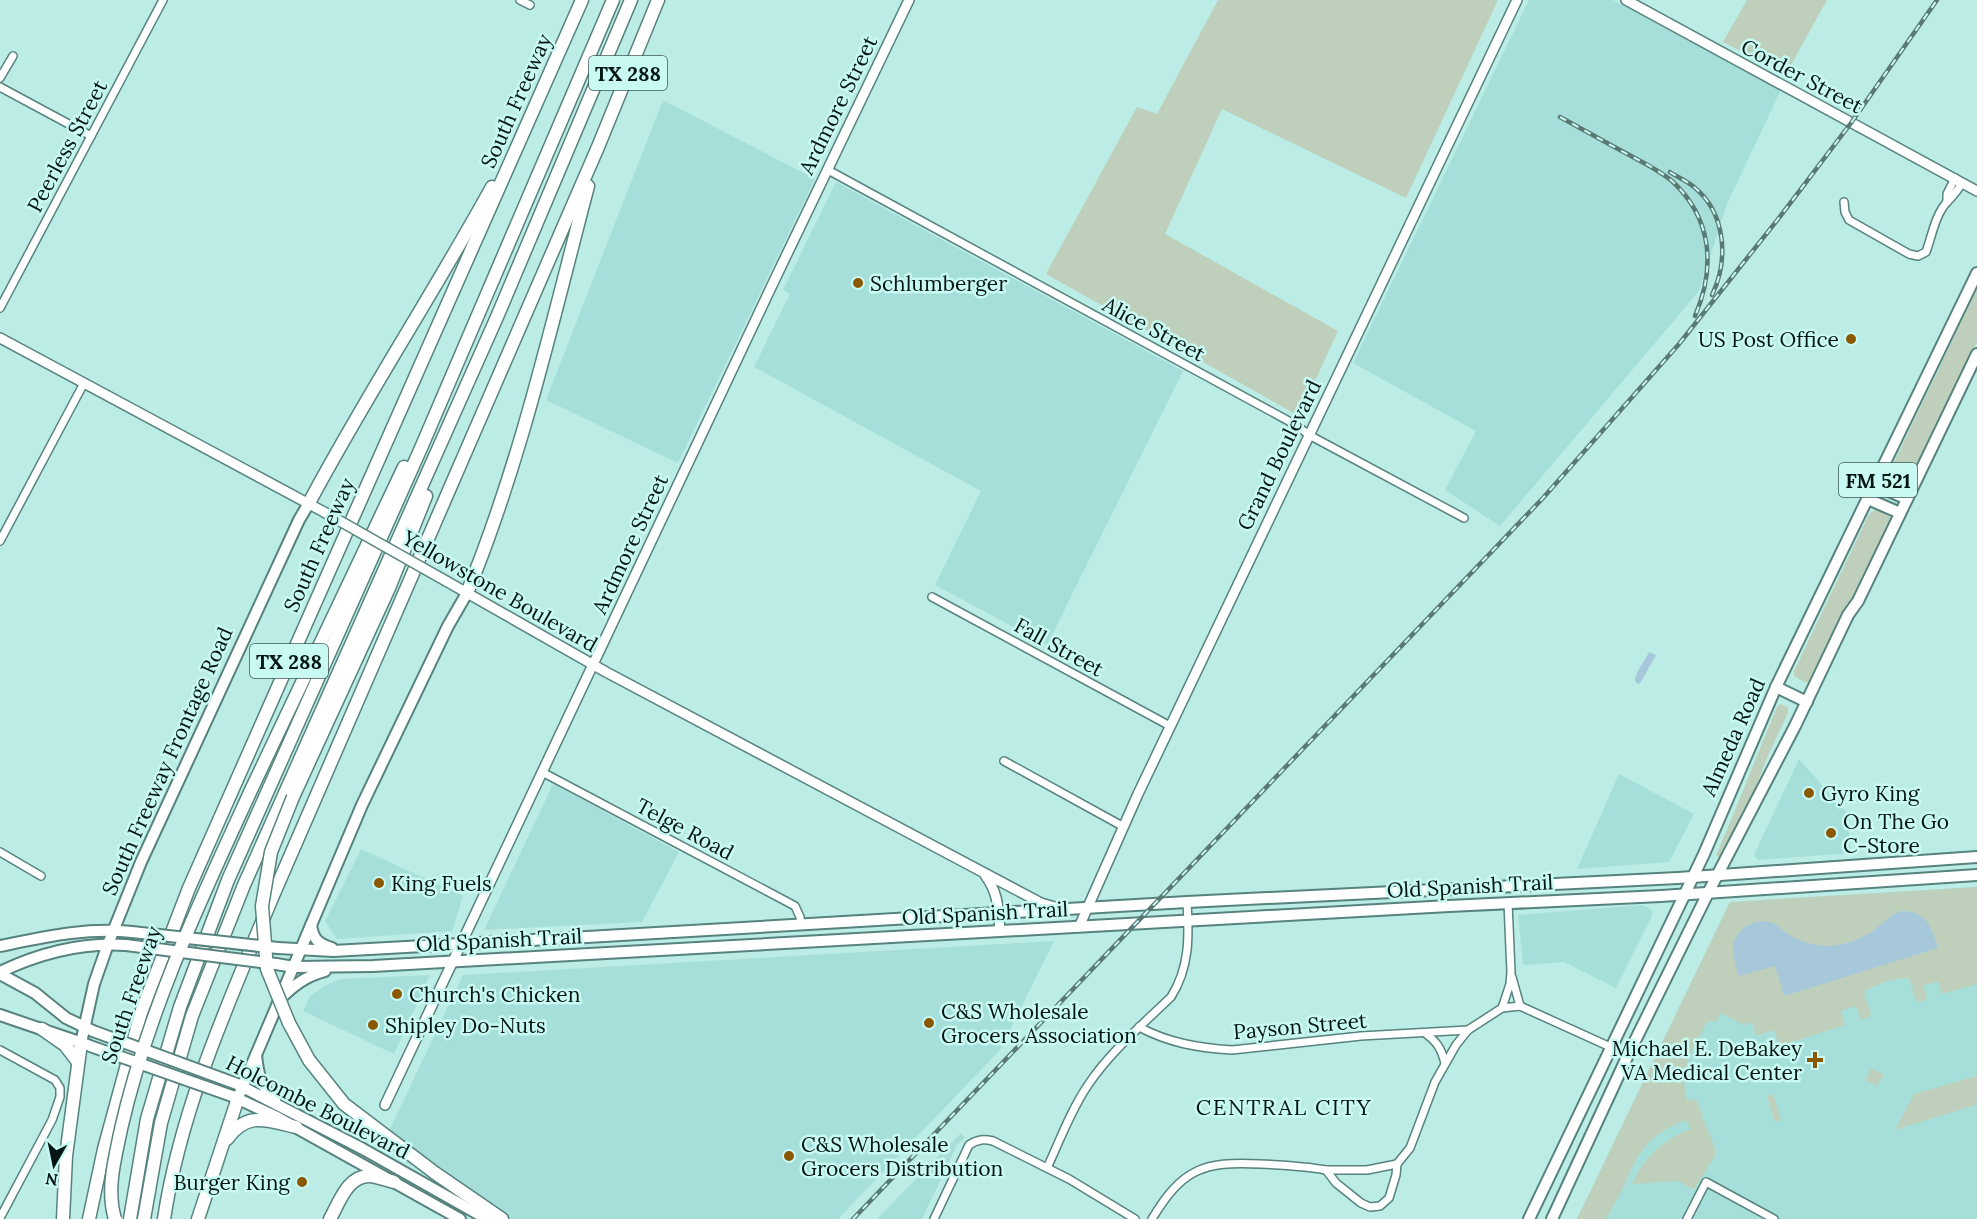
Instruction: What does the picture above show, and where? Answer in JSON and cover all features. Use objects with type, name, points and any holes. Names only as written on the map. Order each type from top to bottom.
[{"type":"highway","name":"South Freeway","points":[[89,1219],[104,1149],[141,1013],[189,888],[582,0]]},
{"type":"highway","points":[[130,1219],[147,1119],[180,1007],[228,880],[341,630],[481,310],[613,0]]},
{"type":"highway","points":[[144,1219],[161,1123],[192,1016],[244,885],[496,317],[631,0]]},
{"type":"highway","name":"TX 288","points":[[164,1219],[169,1189],[192,1103],[220,1024],[272,898],[598,147],[658,0]]},
{"type":"highway","points":[[309,503],[378,380],[453,258],[530,118]]},
{"type":"highway","points":[[467,593],[485,549],[529,408],[598,147]]},
{"type":"highway","points":[[116,1219],[111,1204],[112,1172],[140,1056],[160,999],[203,894],[252,788],[407,460],[481,310]]},
{"type":"highway","points":[[496,317],[465,406],[389,588],[293,797],[271,852],[262,906],[267,969],[288,1023],[309,1060],[344,1104],[435,1173],[502,1219]]},
{"type":"highway","points":[[42,1029],[65,1045],[78,1062]]},
{"type":"highway","points":[[63,1219],[66,1156],[78,1062],[86,1044]]},
{"type":"highway","points":[[198,1219],[237,1091]]},
{"type":"highway","points":[[220,1148],[235,1128],[254,1119],[296,1127]]},
{"type":"highway","points":[[330,1219],[350,1183],[369,1176],[394,1182]]},
{"type":"main road","name":"Almeda Road","points":[[1529,1219],[1685,894],[1776,687],[1977,273]]},
{"type":"main road","name":"FM 521","points":[[1708,893],[1807,702],[1977,354]]},
{"type":"main road","points":[[1875,485],[1907,499]]},
{"type":"main road","points":[[1868,499],[1900,513]]},
{"type":"main road","name":"South Freeway Frontage Road","points":[[86,1044],[94,984],[113,930],[146,851],[299,520],[309,503]]},
{"type":"main road","points":[[237,1091],[256,1055],[362,805],[448,626],[467,593]]},
{"type":"main road","points":[[1776,687],[1807,702]]},
{"type":"main road","name":"Old Spanish Trail","points":[[0,946],[80,931],[113,930],[300,950],[344,950],[1693,876],[1977,857]]},
{"type":"main road","points":[[1877,863],[1881,881]]},
{"type":"main road","name":"Old Spanish Trail","points":[[0,973],[50,952],[108,944],[294,967],[344,968],[1708,893],[1977,875]]},
{"type":"main road","points":[[1559,900],[1560,883]]},
{"type":"main road","points":[[1507,886],[1508,903]]},
{"type":"main road","points":[[1447,889],[1449,906]]},
{"type":"main road","points":[[1552,1219],[1628,1055],[1708,893]]},
{"type":"main road","points":[[1322,895],[1324,913]]},
{"type":"main road","points":[[932,917],[933,935]]},
{"type":"main road","points":[[821,924],[822,941]]},
{"type":"main road","points":[[311,925],[317,941],[328,947],[344,950]]},
{"type":"main road","points":[[723,930],[724,947]]},
{"type":"main road","points":[[587,938],[589,955]]},
{"type":"main road","points":[[280,999],[294,985],[312,974],[344,968]]},
{"type":"main road","name":"Holcombe Boulevard","points":[[0,973],[24,985],[66,1018],[237,1091],[296,1127],[460,1219]]},
{"type":"main road","name":"Holcombe Boulevard","points":[[0,1015],[284,1108],[363,1149],[487,1219]]},
{"type":"main road","points":[[256,1055],[262,1085],[284,1108]]},
{"type":"street","name":"Peerless Street","points":[[0,308],[163,0]]},
{"type":"street","points":[[520,0],[530,5]]},
{"type":"street","name":"Ardmore Street","points":[[385,1105],[909,0]]},
{"type":"street","name":"Grand Boulevard","points":[[1079,927],[1170,726],[1517,0]]},
{"type":"street","name":"Corder Street","points":[[1626,0],[1977,191]]},
{"type":"street","points":[[0,78],[13,56]]},
{"type":"street","points":[[0,87],[91,136]]},
{"type":"street","name":"Alice Street","points":[[828,170],[1464,518]]},
{"type":"street","points":[[1844,202],[1849,220],[1913,256],[1918,256],[1926,252],[1929,236],[1947,202],[1955,194],[1958,181]]},
{"type":"street","points":[[1947,202],[1947,194],[1958,181]]},
{"type":"street","name":"Yellowstone Boulevard","points":[[0,338],[309,503],[592,665],[1041,903],[1063,909]]},
{"type":"street","points":[[0,541],[84,383]]},
{"type":"street","name":"Fall Street","points":[[932,597],[1170,726]]},
{"type":"street","points":[[1004,761],[1124,827]]},
{"type":"street","name":"Telge Road","points":[[542,772],[795,906],[801,925]]},
{"type":"street","points":[[0,852],[41,876]]},
{"type":"street","points":[[984,873],[994,887],[998,899],[1000,931]]},
{"type":"street","points":[[1047,1168],[1070,1117],[1089,1084],[1139,1027],[1171,997],[1178,986],[1188,955],[1187,902]]},
{"type":"street","points":[[1502,1008],[1510,984],[1511,972],[1508,903]]},
{"type":"street","points":[[1511,972],[1520,1006]]},
{"type":"street","points":[[1326,1170],[1344,1190],[1370,1207],[1380,1206],[1389,1198],[1397,1164],[1410,1148],[1444,1063],[1468,1030],[1502,1008],[1520,1006],[1628,1055]]},
{"type":"street","name":"Payson Street","points":[[1139,1027],[1171,1041],[1232,1050],[1352,1037],[1468,1030]]},
{"type":"street","points":[[1425,1033],[1441,1048],[1444,1063]]},
{"type":"street","points":[[0,1050],[46,1074],[55,1080],[60,1088],[60,1097],[52,1120],[0,1218]]},
{"type":"street","points":[[934,1219],[969,1146],[983,1139],[993,1141],[1047,1168],[1135,1219]]},
{"type":"street","points":[[1152,1219],[1175,1185],[1206,1167],[1237,1163],[1326,1170],[1367,1170],[1397,1164]]},
{"type":"street","points":[[1687,1219],[1706,1182],[1774,1219]]},
{"type":"shaded area","points":[[1529,0],[1613,0],[1781,90],[1727,204],[1699,291],[1500,526],[1445,490],[1476,431],[1353,363]]},
{"type":"shaded area","points":[[663,100],[815,179],[678,463],[546,400]]},
{"type":"shaded area","points":[[836,182],[1183,371],[1047,645],[935,585],[981,491],[754,367],[790,294],[783,290]]},
{"type":"shaded area","points":[[1649,652],[1656,655],[1638,684],[1635,681],[1637,674]]},
{"type":"shaded area","points":[[1799,759],[1847,813],[1851,853],[1758,860],[1754,855]]},
{"type":"shaded area","points":[[1619,774],[1694,814],[1669,862],[1577,869]]},
{"type":"shaded area","points":[[553,784],[679,852],[642,922],[484,930]]},
{"type":"shaded area","points":[[361,849],[463,896],[452,931],[337,939],[325,921]]},
{"type":"shaded area","name":"Michael E. DeBakey VA Medical Center","points":[[1977,887],[1977,1219],[1577,1219],[1730,902]]},
{"type":"shaded area","points":[[1642,905],[1652,911],[1652,916],[1616,988],[1564,962],[1523,965],[1518,915]]},
{"type":"shaded area","points":[[1902,911],[1917,914],[1927,922],[1938,948],[1784,996],[1775,966],[1739,976],[1734,956],[1734,942],[1741,931],[1752,923],[1766,921],[1773,923],[1799,940],[1831,946],[1859,938],[1874,930],[1892,915]]},
{"type":"shaded area","points":[[1054,941],[1000,1050],[838,1219],[507,1219],[381,1148],[463,975]]},
{"type":"shaded area","points":[[430,975],[394,1054],[303,1011],[310,996],[326,985],[341,979]]},
{"type":"shaded area","points":[[961,1133],[965,1137],[957,1145],[922,1219],[877,1219]]},
{"type":"green space","points":[[1218,0],[1498,0],[1406,198],[1222,109],[1165,234],[1338,331],[1299,416],[1046,274],[1137,107],[1157,114]]},
{"type":"green space","points":[[1747,0],[1827,0],[1786,74],[1723,42]]},
{"type":"green space","points":[[1977,289],[1977,342],[1908,487],[1887,477]]},
{"type":"green space","points":[[1876,509],[1889,516],[1891,521],[1811,679],[1804,682],[1794,676],[1794,671],[1869,514]]},
{"type":"green space","points":[[1780,704],[1788,707],[1788,713],[1752,797],[1719,858],[1716,855]]},
{"type":"green space","points":[[1977,887],[1977,984],[1942,994],[1938,981],[1923,986],[1927,1000],[1919,1002],[1916,1000],[1909,978],[1886,982],[1864,992],[1871,1014],[1869,1017],[1861,1020],[1856,1006],[1841,1011],[1845,1025],[1779,1046],[1774,1030],[1755,1036],[1754,1025],[1747,1022],[1745,1026],[1721,1013],[1716,1022],[1708,1021],[1688,1059],[1684,1079],[1687,1101],[1696,1099],[1715,1149],[1715,1156],[1695,1188],[1691,1189],[1679,1181],[1632,1184],[1642,1166],[1663,1144],[1691,1129],[1686,1120],[1657,1135],[1643,1149],[1606,1219],[1577,1219],[1730,902]]},
{"type":"green space","points":[[1871,1068],[1884,1075],[1877,1086],[1865,1080]]},
{"type":"green space","points":[[1977,1076],[1975,1105],[1895,1130],[1914,1094]]},
{"type":"green space","points":[[1773,1094],[1781,1120],[1775,1122],[1767,1096]]},
{"type":"railway","points":[[853,1219],[1543,498],[1679,344],[1782,214],[1851,123],[1937,0]]},
{"type":"railway","points":[[1560,117],[1658,171],[1672,181],[1685,195],[1702,227],[1706,244],[1706,279],[1695,316]]},
{"type":"railway","points":[[1670,172],[1691,185],[1705,198],[1718,223],[1722,252],[1721,267],[1712,295]]},
{"type":"place","name":"Schlumberger","points":[[858,283]]},
{"type":"place","name":"US Post Office","points":[[1851,339]]},
{"type":"place","name":"Gyro King","points":[[1809,793]]},
{"type":"place","name":"On The Go C-Store","points":[[1831,833]]},
{"type":"place","name":"King Fuels","points":[[379,883]]},
{"type":"place","name":"Church's Chicken","points":[[397,994]]},
{"type":"place","name":"C&S Wholesale Grocers Association","points":[[929,1023]]},
{"type":"place","name":"Shipley Do-Nuts","points":[[373,1025]]},
{"type":"place","name":"Michael E. DeBakey VA Medical Center","points":[[1815,1060]]},
{"type":"place","name":"C&S Wholesale Grocers Distribution","points":[[789,1156]]},
{"type":"place","name":"Burger King","points":[[302,1182]]},
{"type":"district","name":"CENTRAL CITY","points":[[1284,1107]]}]
